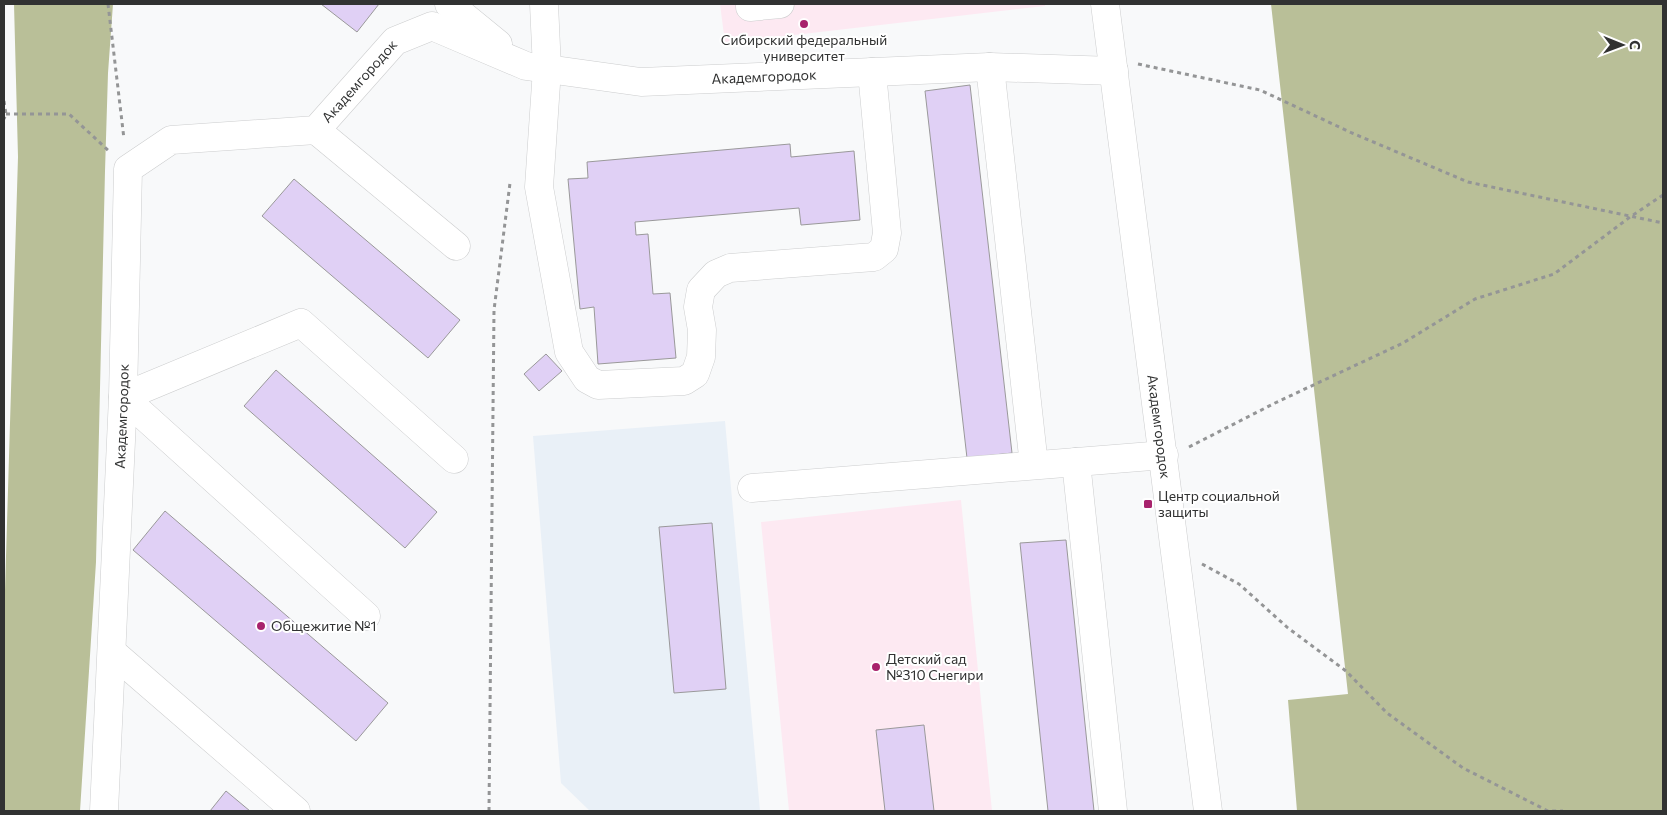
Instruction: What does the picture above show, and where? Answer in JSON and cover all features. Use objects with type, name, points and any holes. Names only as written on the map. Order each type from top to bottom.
[{"type":"street","points":[[449,4],[536,68]]},
{"type":"street","points":[[544,4],[536,68],[539,187],[569,352],[587,379],[598,385],[684,381],[695,374],[702,357],[702,330],[698,307],[700,290],[716,274],[730,268],[874,256],[884,249],[888,233],[872,72]]},
{"type":"street","points":[[750,4],[750,7],[780,4]]},
{"type":"street","name":"Академгородок","points":[[1105,4],[1208,811]]},
{"type":"street","name":"Академгородок","points":[[104,811],[123,397],[128,169],[171,140],[316,130],[395,41],[432,26],[536,68],[641,82],[990,67],[1113,65]]},
{"type":"street","points":[[990,67],[1034,466]]},
{"type":"street","points":[[316,130],[456,246]]},
{"type":"street","points":[[366,616],[123,397],[301,323],[454,459]]},
{"type":"street","points":[[752,488],[1164,455]]},
{"type":"street","points":[[1076,462],[1113,811]]},
{"type":"street","points":[[112,652],[296,811]]},
{"type":"path","points":[[108,4],[128,169]]},
{"type":"path","points":[[1113,65],[1260,90],[1352,133],[1468,182],[1663,223]]},
{"type":"path","points":[[4,100],[6,114],[4,119]]},
{"type":"path","points":[[6,114],[69,114],[128,169]]},
{"type":"path","points":[[489,811],[494,310],[512,174]]},
{"type":"path","points":[[1164,455],[1184,449],[1275,403],[1403,343],[1475,299],[1554,274],[1630,216],[1663,196]]},
{"type":"path","points":[[1175,550],[1239,584],[1288,628],[1346,671],[1387,713],[1464,768],[1548,811],[1563,811]]},
{"type":"shaded area","name":"Сибирский федеральный университет","points":[[720,4],[1045,4],[1045,6],[725,43]]},
{"type":"shaded area","points":[[725,421],[760,811],[590,811],[561,783],[533,436]]},
{"type":"shaded area","name":"Детский сад №310 Снегири","points":[[961,500],[992,811],[789,811],[761,522]]},
{"type":"green space","points":[[14,4],[113,4],[108,73],[105,171],[96,562],[80,811],[4,811],[4,623],[18,157]]},
{"type":"green space","points":[[1271,4],[1663,4],[1663,811],[1297,811],[1288,700],[1348,694]]},
{"type":"building","points":[[321,4],[379,4],[357,32]]},
{"type":"building","points":[[970,85],[1012,453],[967,458],[925,91]]},
{"type":"building","points":[[790,144],[791,157],[854,151],[860,220],[801,225],[799,208],[635,222],[636,235],[648,234],[653,294],[670,293],[676,358],[598,364],[594,307],[580,309],[568,179],[588,178],[587,162]]},
{"type":"building","points":[[294,179],[460,320],[428,358],[262,216]]},
{"type":"building","points":[[546,354],[562,371],[539,391],[524,374]]},
{"type":"building","points":[[276,370],[437,512],[405,548],[244,406]]},
{"type":"building","name":"Общежитие №1","points":[[165,511],[388,703],[356,741],[133,550]]},
{"type":"building","points":[[712,523],[726,689],[674,693],[659,527]]},
{"type":"building","points":[[1066,540],[1094,811],[1048,811],[1020,543]]},
{"type":"building","points":[[924,725],[934,811],[885,811],[876,730]]},
{"type":"building","points":[[226,791],[250,811],[210,811]]},
{"type":"place","name":"Сибирский федеральный университет","points":[[804,24]]},
{"type":"place","name":"Центр социальной защиты","points":[[1148,504]]},
{"type":"place","name":"Общежитие №1","points":[[261,626]]},
{"type":"place","name":"Детский сад №310 Снегири","points":[[876,667]]}]
